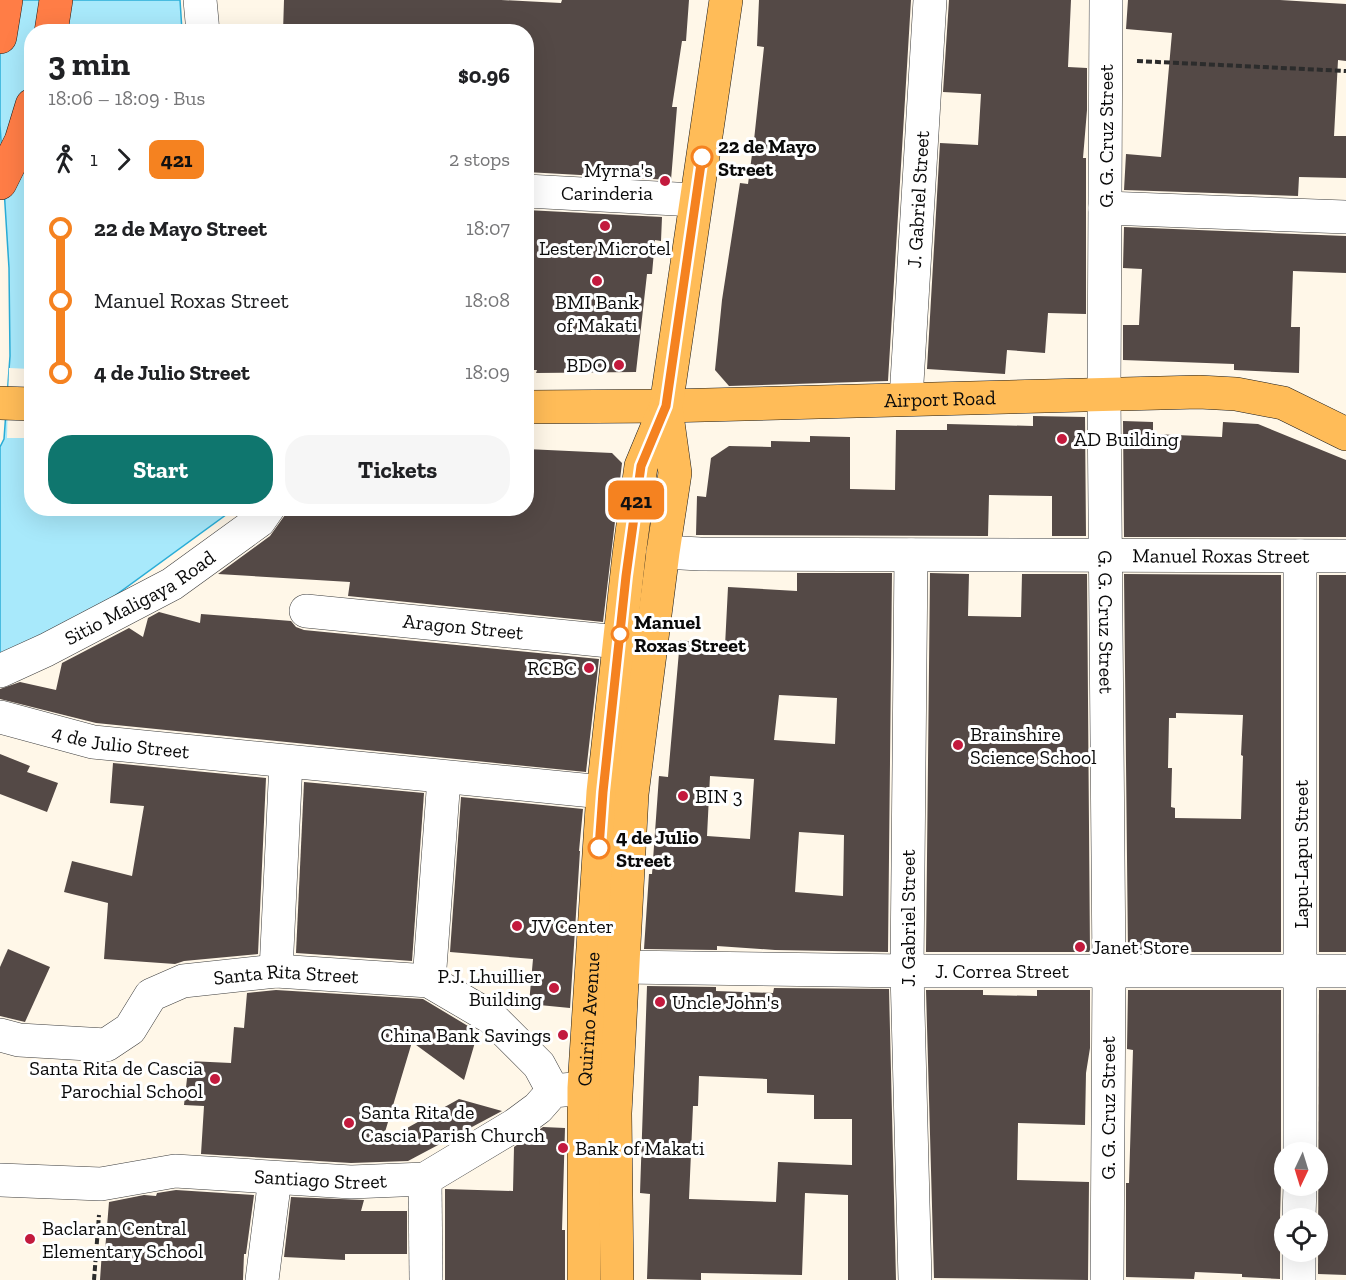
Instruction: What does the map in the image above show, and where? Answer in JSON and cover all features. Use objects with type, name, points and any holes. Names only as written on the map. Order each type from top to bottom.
[{"type":"highway","points":[[0,37],[6,0]]},
{"type":"highway","points":[[52,24],[56,0]]},
{"type":"highway","points":[[0,183],[24,131]]},
{"type":"main road","name":"Quirino Avenue","points":[[584,1280],[568,1089],[641,466],[666,406],[726,0]]},
{"type":"main road","name":"Airport Road","points":[[534,407],[666,406],[1199,392],[1236,394],[1284,404],[1346,434]]},
{"type":"main road","name":"Quirino Avenue","points":[[617,1280],[616,1089],[632,794],[675,473],[666,406]]},
{"type":"street","points":[[200,0],[202,24]]},
{"type":"street","name":"J. Gabriel Street","points":[[906,399],[930,0]]},
{"type":"street","name":"G. G. Cruz Street","points":[[1106,0],[1104,394],[1108,971],[1107,1280]]},
{"type":"street","points":[[534,191],[695,200]]},
{"type":"street","points":[[1105,208],[1346,217]]},
{"type":"street","name":"Sitio Maligaya Road","points":[[0,671],[46,650],[172,584],[259,521],[262,516]]},
{"type":"street","name":"Manuel Roxas Street","points":[[663,552],[1346,556]]},
{"type":"street","name":"J. Gabriel Street","points":[[911,555],[907,971],[915,1280]]},
{"type":"street","name":"Lapu-Lapu Street","points":[[1300,556],[1300,1142]]},
{"type":"street","name":"Aragon Street","points":[[306,611],[601,642],[620,642]]},
{"type":"street","name":"4 de Julio Street","points":[[0,717],[93,742],[603,792]]},
{"type":"street","points":[[276,971],[286,762]]},
{"type":"street","points":[[429,981],[444,778]]},
{"type":"street","name":"J. Correa Street","points":[[622,967],[907,971],[1346,970]]},
{"type":"street","name":"Santa Rita Street","points":[[0,1035],[19,1040],[106,1045],[130,1029],[151,996],[183,981],[276,971],[429,981],[492,1018],[539,1065],[568,1089]]},
{"type":"street","points":[[568,1089],[616,1089]]},
{"type":"street","name":"Santiago Street","points":[[0,1180],[101,1184],[175,1171],[351,1182],[425,1179],[568,1089]]},
{"type":"street","points":[[262,1280],[275,1178]]},
{"type":"street","points":[[425,1179],[426,1280]]},
{"type":"street","points":[[1299,1262],[1299,1280]]},
{"type":"path","points":[[1106,59],[1346,71]]},
{"type":"path","points":[[94,1280],[101,1184]]},
{"type":"water","points":[[0,0],[180,0],[182,24],[24,24],[24,516],[224,516],[102,605],[0,658],[0,447],[4,439],[10,356],[9,268],[0,125]]},
{"type":"pier","points":[[9,368],[24,369],[24,438],[7,438]]},
{"type":"building","points":[[284,0],[501,0],[561,3],[562,0],[689,0],[686,41],[682,41],[672,107],[677,107],[671,180],[534,172],[534,24],[283,24]]},
{"type":"building","points":[[759,0],[911,0],[888,381],[729,386],[715,370],[722,300],[740,183],[748,184],[754,140],[764,47],[757,46]]},
{"type":"building","points":[[949,0],[1071,0],[1068,67],[1087,68],[1087,110],[1083,158],[1086,158],[1086,314],[1048,313],[1045,353],[1007,350],[1005,374],[927,369],[940,143],[978,145],[981,94],[943,92]]},
{"type":"building","points":[[1128,0],[1280,0],[1346,4],[1346,61],[1338,60],[1334,136],[1346,136],[1346,178],[1299,177],[1298,196],[1124,190],[1126,154],[1161,157],[1172,33],[1126,29]]},
{"type":"building","points":[[534,210],[662,217],[661,241],[655,240],[652,274],[647,274],[636,372],[536,373],[537,370],[534,370]]},
{"type":"building","points":[[1124,227],[1346,236],[1346,273],[1293,271],[1291,327],[1300,327],[1299,373],[1234,370],[1234,364],[1123,360],[1123,325],[1139,325],[1142,269],[1123,268]]},
{"type":"building","points":[[1033,416],[1085,417],[1086,536],[1052,536],[1052,496],[989,495],[988,536],[696,535],[697,496],[706,497],[711,458],[729,446],[771,447],[771,441],[810,442],[810,436],[850,437],[850,489],[895,490],[896,430],[947,430],[947,424],[1033,426]]},
{"type":"building","points":[[1123,421],[1153,422],[1153,434],[1222,437],[1223,422],[1258,424],[1346,460],[1346,537],[1124,537]]},
{"type":"building","points":[[534,449],[612,453],[622,463],[603,622],[348,596],[350,582],[218,574],[270,536],[284,516],[534,516]]},
{"type":"building","points":[[797,573],[892,573],[888,952],[775,950],[717,946],[717,950],[644,949],[659,776],[668,777],[680,640],[725,646],[728,587],[797,591]],"holes":[[[779,695],[837,698],[835,744],[774,740]],[[710,776],[754,779],[750,839],[707,836]],[[799,832],[844,835],[843,896],[795,892]]]},
{"type":"building","points":[[930,573],[969,574],[968,616],[1021,617],[1022,574],[1087,574],[1090,952],[926,952]]},
{"type":"building","points":[[1124,574],[1281,575],[1281,952],[1128,952]],"holes":[[[1176,713],[1243,715],[1241,819],[1175,818],[1175,808],[1171,807],[1172,768],[1168,768],[1169,718],[1176,718]]]},
{"type":"building","points":[[1319,575],[1346,575],[1346,952],[1319,952]]},
{"type":"building","points":[[159,612],[200,623],[201,614],[291,621],[296,627],[304,630],[599,659],[586,772],[96,723],[0,699],[0,689],[20,682],[56,690],[62,663],[129,628],[143,637],[148,618]]},
{"type":"building","points":[[0,754],[30,766],[27,772],[58,783],[47,812],[0,794]]},
{"type":"building","points":[[113,763],[266,778],[258,954],[184,961],[175,964],[104,959],[108,903],[64,892],[72,861],[132,876],[144,806],[110,803]]},
{"type":"building","points":[[304,782],[424,793],[412,961],[296,953]]},
{"type":"building","points":[[461,797],[583,809],[570,1008],[529,1004],[533,959],[450,952]]},
{"type":"building","points":[[8,949],[50,967],[25,1022],[0,1016],[0,967]]},
{"type":"building","points":[[647,986],[716,987],[716,991],[773,993],[774,988],[889,989],[896,1280],[848,1280],[848,1195],[805,1193],[802,1275],[701,1273],[701,1280],[647,1279],[650,1194],[640,1193]],"holes":[[[699,1076],[767,1079],[767,1093],[814,1095],[814,1119],[852,1119],[852,1165],[778,1162],[776,1202],[689,1199],[693,1106],[698,1106]]]},
{"type":"building","name":"Santa Rita de Cascia Parochial School","points":[[276,990],[423,999],[478,1032],[464,1080],[412,1042],[382,1142],[459,1099],[502,1111],[408,1161],[351,1163],[201,1154],[204,1106],[184,1105],[189,1061],[231,1063],[234,1027],[244,1028],[247,993]]},
{"type":"building","points":[[926,990],[983,990],[983,995],[1037,996],[1037,990],[1090,990],[1090,1048],[1086,1073],[1085,1125],[1018,1123],[1017,1180],[1089,1182],[1088,1280],[934,1278]]},
{"type":"building","points":[[1128,990],[1281,990],[1281,1142],[1274,1142],[1274,1196],[1281,1196],[1280,1208],[1274,1208],[1274,1262],[1280,1262],[1280,1279],[1242,1277],[1242,1274],[1195,1272],[1194,1279],[1126,1277],[1126,1183],[1129,1183],[1133,1050],[1127,1049]]},
{"type":"building","points":[[1319,990],[1346,990],[1346,1275],[1318,1274],[1318,1262],[1328,1262],[1328,1208],[1318,1208],[1318,1196],[1328,1196],[1328,1142],[1318,1142]]},
{"type":"building","points":[[543,1127],[565,1128],[562,1230],[565,1230],[565,1280],[445,1280],[445,1189],[513,1191],[514,1147]]},
{"type":"building","points":[[176,1190],[254,1195],[246,1254],[244,1254],[243,1280],[100,1280],[109,1202],[144,1195],[156,1196],[157,1193]]},
{"type":"building","points":[[291,1197],[364,1200],[361,1211],[407,1211],[407,1254],[345,1254],[345,1260],[284,1257]]},
{"type":"bus line","name":"421","points":[[599,848],[626,576],[641,466],[666,406],[702,157]]},
{"type":"place","name":"22 de Mayo Street","points":[[702,157]]},
{"type":"place","name":"Myrna's Carinderia","points":[[665,181]]},
{"type":"place","name":"Lester Microtel","points":[[605,226]]},
{"type":"place","name":"BMI Bank of Makati","points":[[597,281]]},
{"type":"place","name":"BDO","points":[[619,365]]},
{"type":"place","name":"AD Building","points":[[1062,439]]},
{"type":"place","name":"Manuel Roxas Street","points":[[620,634]]},
{"type":"place","name":"RCBC","points":[[589,668]]},
{"type":"place","name":"Brainshire Science School","points":[[958,745]]},
{"type":"place","name":"BIN 3","points":[[683,796]]},
{"type":"place","name":"4 de Julio Street","points":[[599,848]]},
{"type":"place","name":"JV Center","points":[[517,926]]},
{"type":"place","name":"Janet Store","points":[[1080,947]]},
{"type":"place","name":"P.J. Lhuillier Building","points":[[554,988]]},
{"type":"place","name":"Uncle John's","points":[[660,1002]]},
{"type":"place","name":"China Bank Savings","points":[[563,1035]]},
{"type":"place","name":"Santa Rita de Cascia Parochial School","points":[[215,1079]]},
{"type":"place","name":"Santa Rita de Cascia Parish Church","points":[[349,1123]]},
{"type":"place","name":"Bank of Makati","points":[[563,1148]]},
{"type":"place","name":"Baclaran Central Elementary School","points":[[30,1239]]}]
